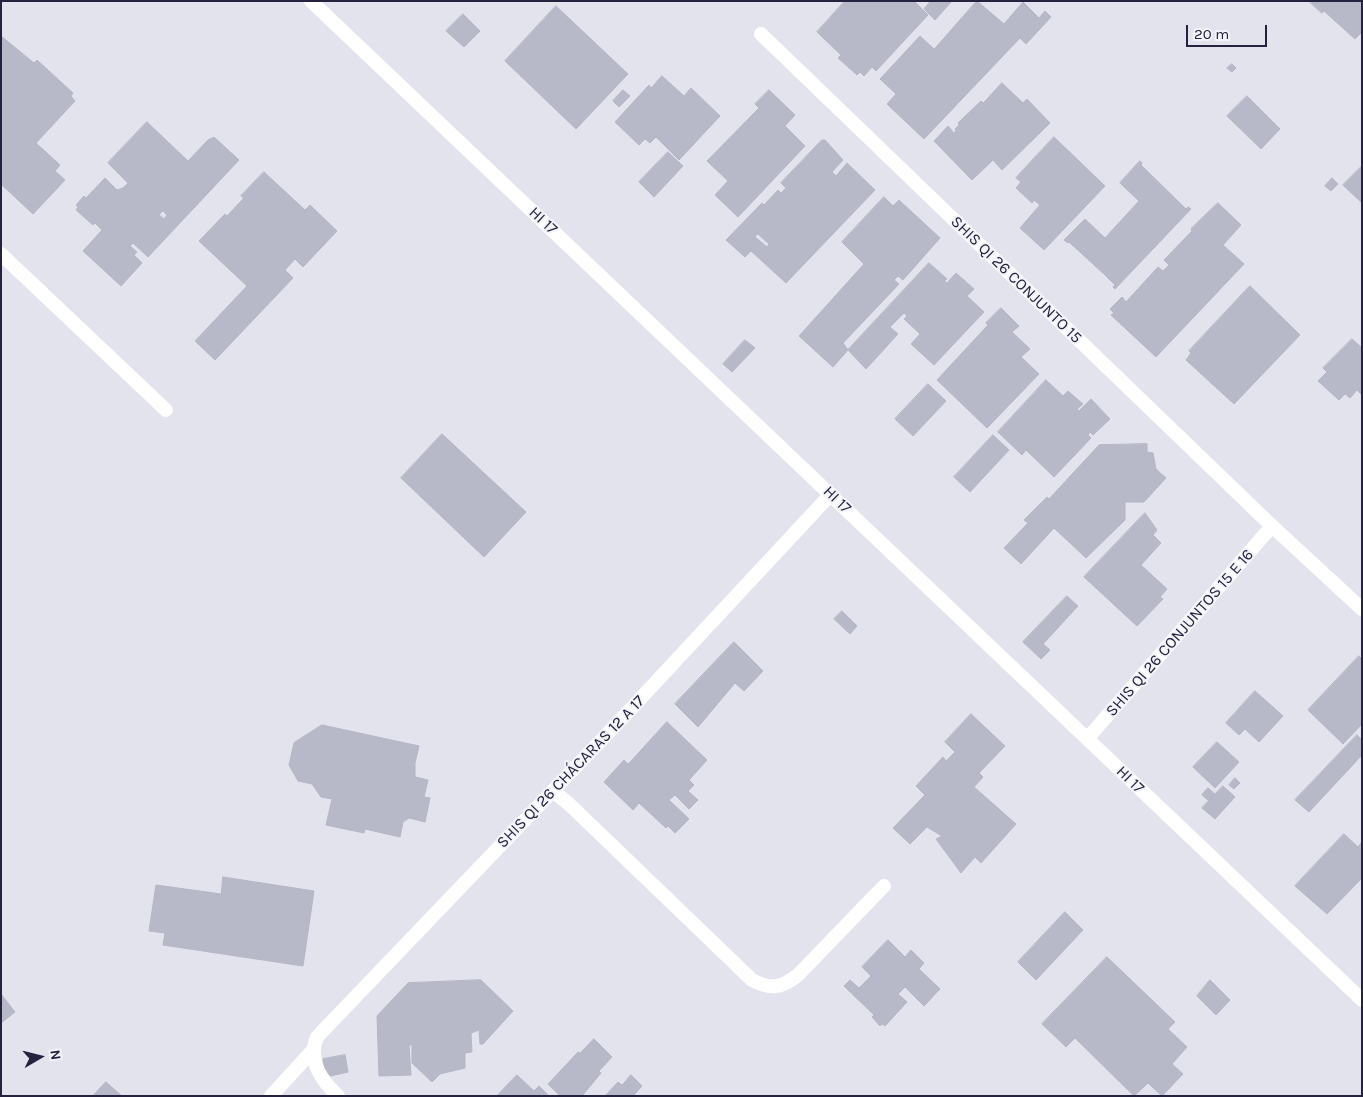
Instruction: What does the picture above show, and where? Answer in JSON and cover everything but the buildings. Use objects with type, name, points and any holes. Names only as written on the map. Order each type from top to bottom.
[{"type":"street","name":"HI 17","points":[[311,1],[1362,1000]]},
{"type":"street","name":"SHIS QI 26 CONJUNTO 15","points":[[761,34],[1272,526],[1362,609]]},
{"type":"street","points":[[1,254],[166,410]]},
{"type":"street","name":"SHIS QI 26 CHÁCARAS 12 A 17","points":[[271,1096],[314,1049],[317,1038],[553,791],[831,494]]},
{"type":"street","name":"SHIS QI 26 CONJUNTOS 15 E 16","points":[[1087,739],[1272,526]]},
{"type":"street","points":[[553,791],[569,804],[752,980],[764,986],[786,985],[884,886]]},
{"type":"street","points":[[314,1049],[320,1076],[338,1096]]}]
